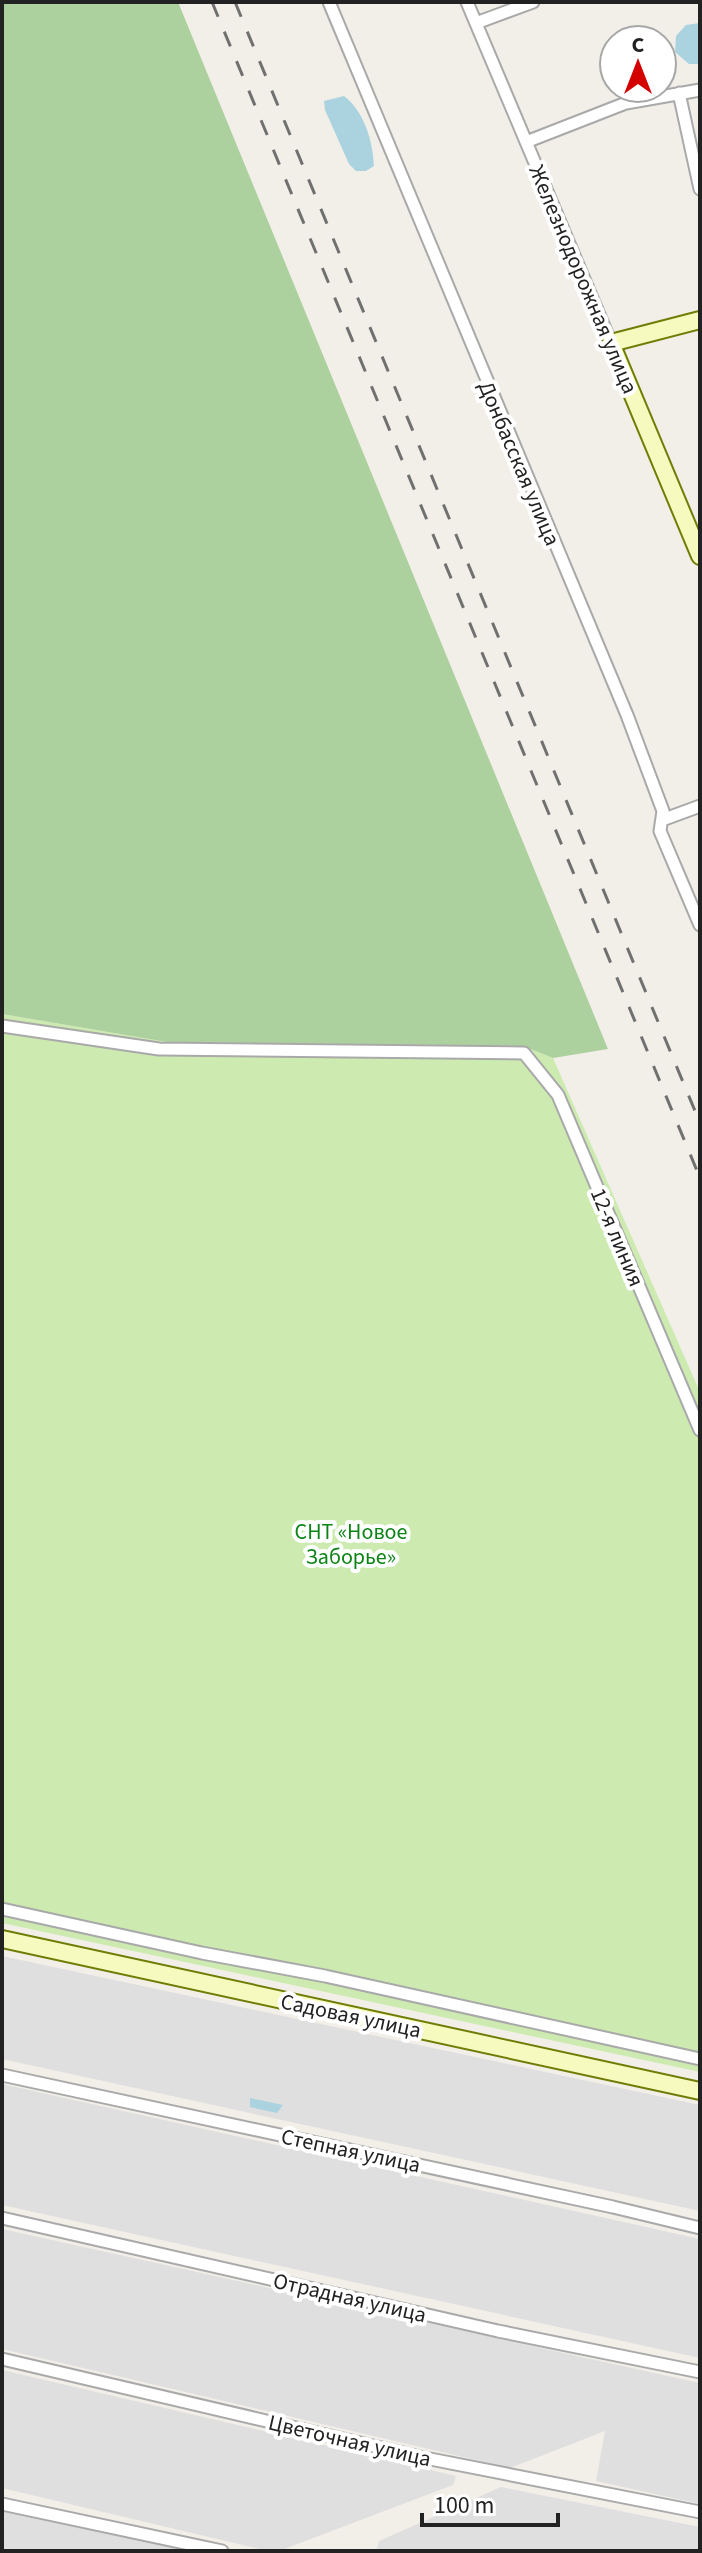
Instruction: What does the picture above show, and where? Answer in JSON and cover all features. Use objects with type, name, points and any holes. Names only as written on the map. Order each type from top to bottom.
[{"type":"main road","points":[[611,343],[700,320]]},
{"type":"main road","name":"Железнодорожная улица","points":[[611,343],[700,556]]},
{"type":"main road","name":"Садовая улица","points":[[2,1939],[700,2091]]},
{"type":"street","name":"Донбасская улица","points":[[329,2],[627,715],[663,811],[660,831],[700,925]]},
{"type":"street","name":"Железнодорожная улица","points":[[467,2],[611,343]]},
{"type":"street","points":[[476,23],[533,2]]},
{"type":"street","points":[[526,142],[626,103],[700,90]]},
{"type":"street","points":[[679,93],[700,189]]},
{"type":"street","points":[[662,820],[700,806]]},
{"type":"street","name":"12-я линия","points":[[2,1026],[159,1049],[524,1053],[558,1095],[700,1430]]},
{"type":"street","points":[[2,1909],[700,2059]]},
{"type":"street","name":"Степная улица","points":[[2,2075],[598,2203],[700,2228]]},
{"type":"street","name":"Отрадная улица","points":[[2,2218],[482,2327],[700,2372]]},
{"type":"street","name":"Цветочная улица","points":[[2,2359],[420,2457],[700,2512]]},
{"type":"street","points":[[2,2504],[222,2551]]},
{"type":"shaded area","points":[[2,1956],[700,2105],[700,2211],[2,2059]]},
{"type":"shaded area","points":[[2,2084],[700,2239],[700,2358],[2,2205]]},
{"type":"shaded area","points":[[2,2229],[700,2383],[700,2504],[596,2481],[605,2431],[510,2468],[2,2349]]},
{"type":"shaded area","points":[[2,2370],[456,2476],[453,2485],[279,2551],[268,2551],[2,2488]]},
{"type":"shaded area","points":[[501,2487],[700,2527],[700,2551],[376,2551],[379,2541]]},
{"type":"shaded area","points":[[2,2509],[207,2551],[2,2551]]},
{"type":"green space","points":[[2,2],[178,2],[608,1049],[553,1058],[523,1046],[167,1042],[2,1014]]},
{"type":"green space","name":"СНТ «Новое Заборье»","points":[[2,1014],[167,1042],[523,1046],[553,1058],[700,1392],[700,2072],[2,1923]]},
{"type":"water","points":[[700,23],[700,64],[689,64],[678,55],[678,34],[686,25]]},
{"type":"water","points":[[344,96],[362,118],[372,147],[374,166],[366,171],[356,171],[349,164],[325,110],[324,101]]},
{"type":"water","points":[[250,2098],[283,2105],[277,2113],[250,2107]]},
{"type":"railway","points":[[212,2],[700,1178]]},
{"type":"railway","points":[[235,2],[700,1123]]}]
